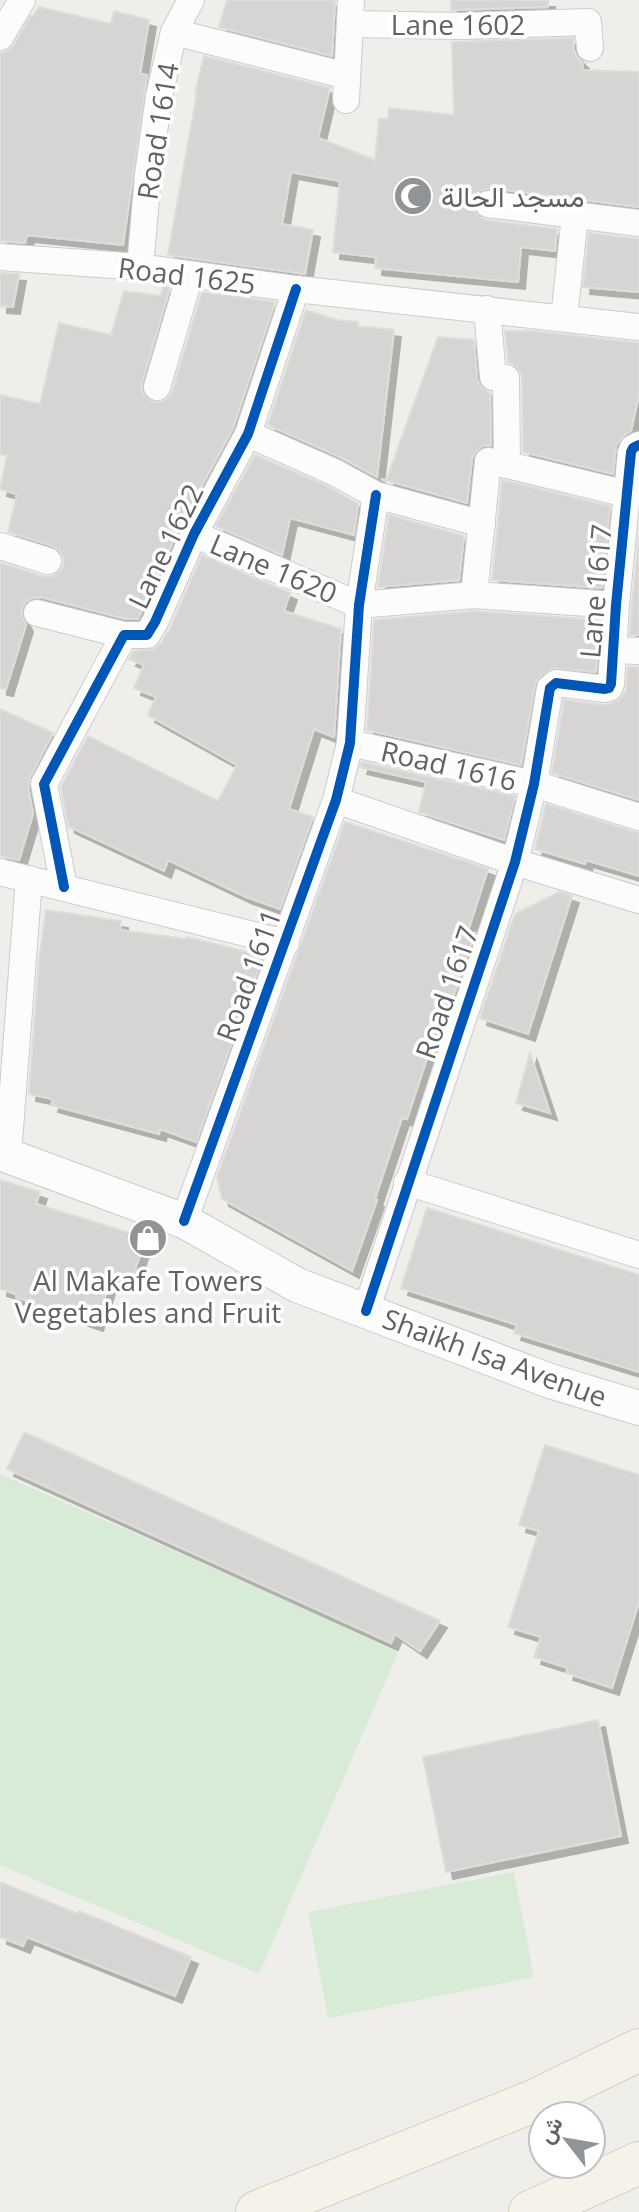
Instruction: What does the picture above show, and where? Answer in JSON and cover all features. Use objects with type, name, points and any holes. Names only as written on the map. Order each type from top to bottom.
[{"type":"main road","points":[[257,2212],[534,2101],[639,2050]]},
{"type":"main road","points":[[530,2212],[639,2163]]},
{"type":"street","points":[[0,37],[21,0]]},
{"type":"street","name":"Road 1614","points":[[140,267],[157,109],[174,32],[191,0]]},
{"type":"street","name":"Lane 1602","points":[[174,32],[347,88],[351,12],[461,13],[588,22],[590,48]]},
{"type":"street","points":[[488,204],[639,223]]},
{"type":"street","points":[[564,318],[575,215]]},
{"type":"street","name":"Road 1625","points":[[0,257],[140,267],[296,289],[639,327]]},
{"type":"street","points":[[157,387],[190,275]]},
{"type":"street","name":"Lane 1622","points":[[64,887],[44,784],[124,635],[147,635],[155,622],[194,534],[248,434],[296,289]]},
{"type":"street","points":[[487,309],[493,377],[506,378],[507,465]]},
{"type":"street","points":[[248,434],[334,472],[376,495],[482,524]]},
{"type":"street","name":"Lane 1617","points":[[552,684],[609,688],[624,597],[631,452],[639,445]]},
{"type":"street","points":[[474,595],[488,461],[627,494]]},
{"type":"street","points":[[376,495],[359,605],[474,595],[624,597]]},
{"type":"street","name":"Lane 1620","points":[[194,534],[359,605],[350,743]]},
{"type":"street","points":[[0,546],[48,561]]},
{"type":"street","points":[[37,613],[124,635]]},
{"type":"street","points":[[613,650],[639,651]]},
{"type":"street","name":"Road 1617","points":[[366,1311],[515,862],[534,784],[552,684]]},
{"type":"street","name":"Road 1616","points":[[350,743],[534,784],[639,817]]},
{"type":"street","name":"Road 1611","points":[[184,1221],[336,800],[350,743]]},
{"type":"street","points":[[336,800],[515,862],[639,900]]},
{"type":"street","name":"Road 1611","points":[[0,872],[286,943]]},
{"type":"street","points":[[4,1154],[29,879]]},
{"type":"street","name":"Shaikh Isa Avenue","points":[[4,1154],[184,1221],[297,1285],[550,1381],[639,1408]]},
{"type":"street","points":[[407,1182],[639,1255]]},
{"type":"green space","points":[[0,1474],[399,1650],[259,1974],[0,1865]]},
{"type":"green space","points":[[514,1872],[534,1977],[328,2018],[308,1912]]},
{"type":"building","points":[[227,0],[335,0],[332,56],[219,27]]},
{"type":"building","points":[[451,0],[548,0],[548,7],[451,10]]},
{"type":"building","points":[[39,7],[111,24],[114,11],[149,20],[140,74],[147,75],[123,245],[27,235],[25,243],[0,241],[0,53],[13,46]]},
{"type":"building","points":[[573,38],[574,50],[583,70],[639,72],[639,207],[490,188],[481,190],[472,203],[479,217],[557,229],[555,251],[521,247],[518,282],[375,268],[376,257],[333,252],[340,181],[291,172],[282,224],[313,230],[305,274],[168,255],[204,56],[330,88],[318,138],[375,160],[379,119],[388,119],[389,108],[454,115],[452,42]]},
{"type":"building","points":[[589,233],[639,239],[639,292],[583,287]]},
{"type":"building","points":[[0,273],[19,274],[13,307],[0,306]]},
{"type":"building","points":[[163,286],[170,287],[142,383],[145,397],[153,402],[167,399],[172,392],[202,292],[275,302],[233,428],[180,526],[138,619],[126,619],[41,597],[26,601],[22,617],[26,625],[6,689],[0,688],[0,563],[51,577],[59,572],[64,558],[53,546],[8,532],[17,494],[0,489],[7,456],[0,454],[0,395],[40,404],[59,323],[111,335],[124,291],[161,296]]},
{"type":"building","points":[[306,310],[337,320],[358,322],[358,326],[394,330],[377,477],[268,425]]},
{"type":"building","points":[[505,331],[532,331],[639,343],[639,394],[631,431],[616,445],[613,474],[523,452],[522,377],[515,365],[508,362]]},
{"type":"building","points":[[438,337],[474,340],[477,379],[480,386],[490,393],[491,445],[482,446],[472,459],[467,503],[386,480]]},
{"type":"building","points":[[255,455],[327,486],[358,504],[354,535],[290,518],[282,555],[216,526]]},
{"type":"building","points":[[502,480],[610,506],[602,588],[492,580]]},
{"type":"building","points":[[389,515],[464,536],[459,580],[378,587]]},
{"type":"building","points":[[639,534],[639,635],[630,635],[632,606]]},
{"type":"building","points":[[202,555],[290,593],[284,611],[341,629],[334,737],[314,729],[289,809],[313,817],[280,909],[246,897],[168,860],[164,871],[68,826],[61,787],[88,736],[218,801],[237,765],[148,715],[156,697],[134,688],[144,665],[129,659],[134,651],[154,649],[161,643]]},
{"type":"building","points":[[474,611],[599,620],[596,672],[552,668],[535,684],[521,765],[367,730],[374,620]]},
{"type":"building","points":[[628,667],[639,667],[639,800],[552,773],[564,700],[604,705],[618,701],[626,691]]},
{"type":"building","points":[[0,709],[53,733],[30,777],[28,787],[33,814],[19,860],[0,856]]},
{"type":"building","points":[[362,762],[515,796],[504,840],[419,812],[426,782],[360,767]]},
{"type":"building","points":[[546,804],[639,833],[639,876],[535,849]]},
{"type":"building","points":[[345,822],[488,869],[466,937],[475,933],[449,1009],[444,1007],[407,1119],[402,1118],[352,1271],[222,1199],[217,1177]]},
{"type":"building","points":[[559,892],[572,896],[528,1034],[480,1018],[515,914]]},
{"type":"building","points":[[46,910],[121,921],[120,930],[187,937],[263,956],[196,1142],[160,1129],[159,1134],[51,1105],[53,1099],[29,1094]]},
{"type":"building","points":[[530,1053],[550,1113],[516,1103]]},
{"type":"building","points":[[0,1180],[40,1192],[36,1204],[146,1238],[131,1281],[112,1275],[96,1324],[0,1289]]},
{"type":"building","points":[[427,1208],[639,1275],[639,1372],[514,1333],[517,1325],[401,1288]]},
{"type":"building","points":[[24,1432],[440,1621],[420,1651],[395,1634],[391,1643],[7,1469]]},
{"type":"building","points":[[545,1445],[639,1475],[639,1602],[612,1688],[566,1673],[568,1668],[534,1657],[541,1637],[508,1627],[539,1531],[519,1525]]},
{"type":"building","points":[[598,1720],[621,1836],[446,1872],[423,1757]]},
{"type":"building","points":[[0,1882],[191,1957],[175,1996],[27,1937],[23,1946],[0,1937]]},
{"type":"cycle path","points":[[64,887],[44,784],[124,635],[147,635],[155,622],[194,534],[248,434],[296,289]]},
{"type":"cycle path","points":[[366,1311],[515,862],[534,784],[550,688],[556,683],[605,689],[611,684],[631,452],[639,445]]},
{"type":"cycle path","points":[[184,1221],[336,800],[350,743],[359,605],[376,495]]},
{"type":"place","name":"مسجد الحالة","points":[[413,196]]},
{"type":"place","name":"Al Makafe Towers Vegetables and Fruit","points":[[148,1238]]}]
